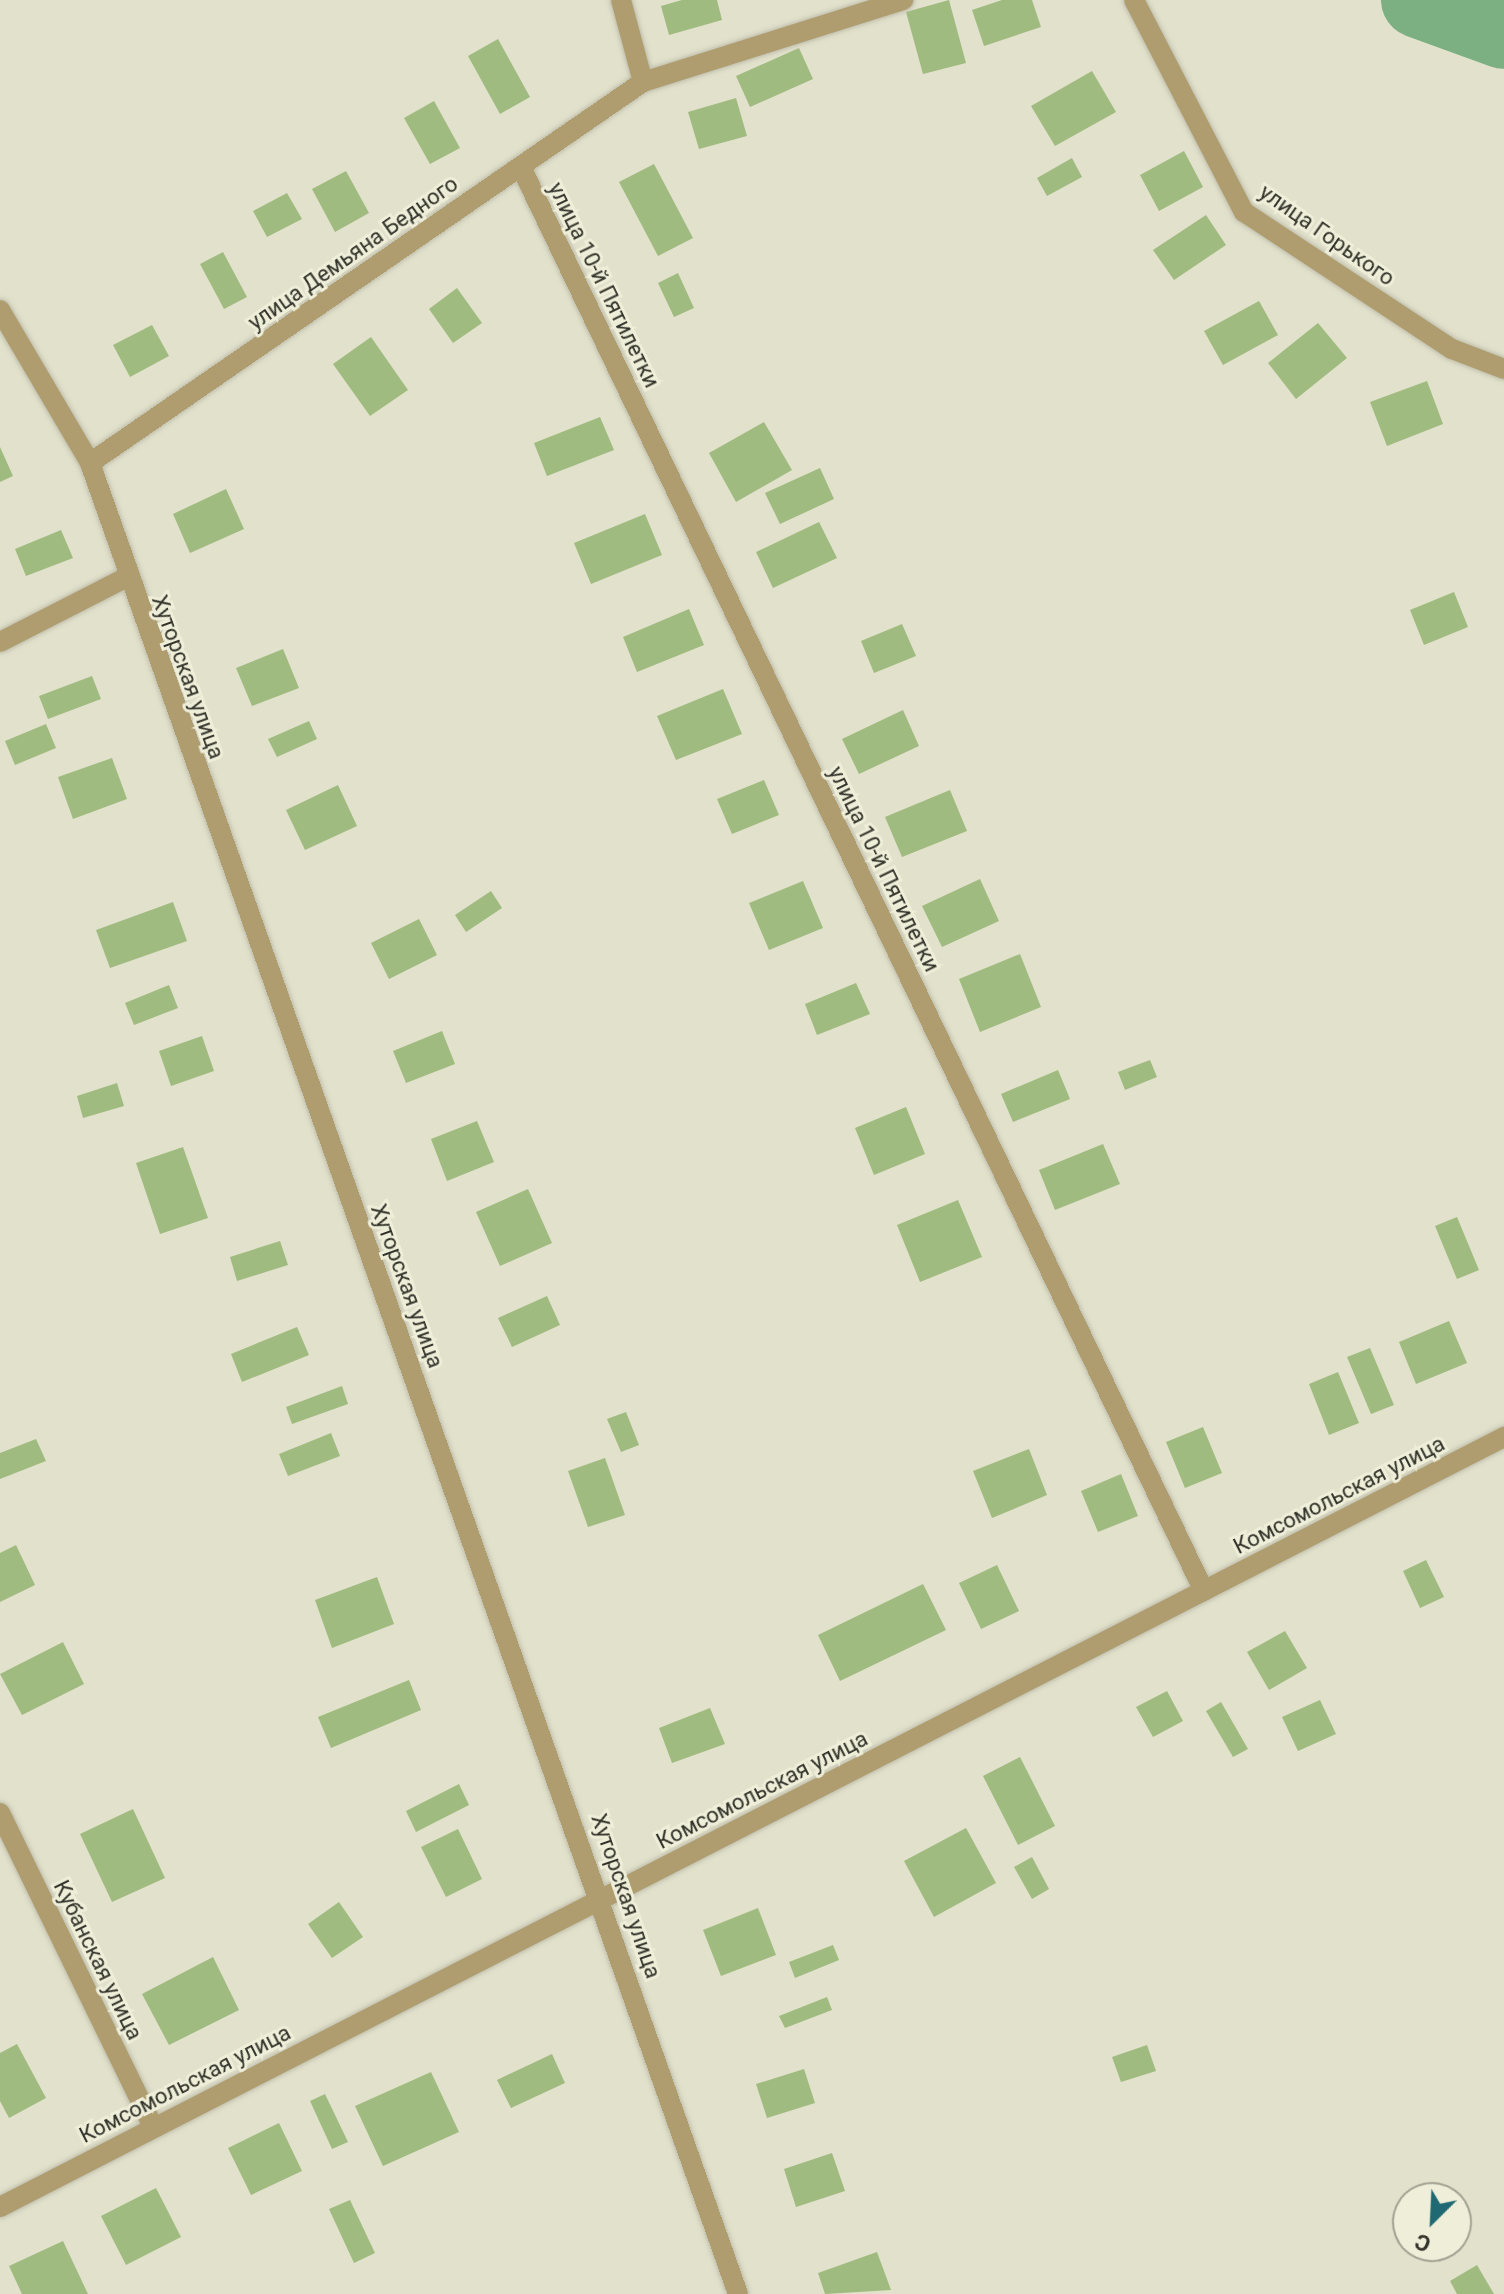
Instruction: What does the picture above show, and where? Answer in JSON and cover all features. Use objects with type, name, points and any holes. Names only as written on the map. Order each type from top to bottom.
[{"type":"street","points":[[621,0],[643,82]]},
{"type":"street","name":"улица Демьяна Бедного","points":[[90,463],[643,82],[903,0]]},
{"type":"street","name":"улица Горького","points":[[1134,0],[1244,212],[1452,349],[1504,369]]},
{"type":"street","name":"улица 10-й Пятилетки","points":[[521,167],[1204,1591]]},
{"type":"street","name":"Хуторская улица","points":[[0,310],[90,463],[127,577],[602,1899],[738,2294]]},
{"type":"street","points":[[0,642],[127,577]]},
{"type":"street","name":"Комсомольская улица","points":[[0,2207],[1504,1437]]},
{"type":"street","name":"Кубанская улица","points":[[0,1813],[153,2127]]},
{"type":"building","points":[[682,0],[717,0],[722,20],[669,35],[661,6]]},
{"type":"building","points":[[949,0],[966,63],[923,74],[906,12]]},
{"type":"building","points":[[1002,0],[1032,0],[1041,27],[984,46],[972,10]]},
{"type":"building","points":[[498,39],[530,97],[500,114],[468,56]]},
{"type":"building","points":[[799,48],[813,79],[750,107],[736,76]]},
{"type":"building","points":[[1092,71],[1116,112],[1055,146],[1031,106]]},
{"type":"building","points":[[736,98],[747,136],[699,149],[688,112]]},
{"type":"building","points":[[434,101],[460,148],[430,164],[404,118]]},
{"type":"building","points":[[1184,151],[1203,187],[1159,211],[1140,175]]},
{"type":"building","points":[[1072,158],[1082,177],[1047,196],[1037,178]]},
{"type":"building","points":[[654,164],[693,238],[658,256],[619,182]]},
{"type":"building","points":[[346,171],[369,213],[335,232],[312,189]]},
{"type":"building","points":[[287,193],[302,219],[267,237],[253,211]]},
{"type":"building","points":[[1206,215],[1226,245],[1174,280],[1153,250]]},
{"type":"building","points":[[223,252],[247,297],[224,309],[200,264]]},
{"type":"building","points":[[678,273],[694,308],[674,317],[658,283]]},
{"type":"building","points":[[457,288],[482,323],[453,343],[429,309]]},
{"type":"building","points":[[1259,301],[1278,335],[1223,365],[1204,331]]},
{"type":"building","points":[[1318,323],[1347,358],[1296,399],[1268,363]]},
{"type":"building","points":[[152,325],[169,356],[130,377],[113,345]]},
{"type":"building","points":[[371,337],[408,390],[370,416],[333,364]]},
{"type":"building","points":[[1427,381],[1443,424],[1387,446],[1370,402]]},
{"type":"building","points":[[600,417],[614,450],[547,476],[534,443]]},
{"type":"building","points":[[764,422],[792,470],[736,502],[709,453]]},
{"type":"building","points":[[0,447],[13,476],[0,482]]},
{"type":"building","points":[[820,468],[834,499],[780,524],[765,493]]},
{"type":"building","points":[[226,489],[244,529],[190,553],[173,514]]},
{"type":"building","points":[[645,514],[662,555],[591,584],[574,543]]},
{"type":"building","points":[[819,522],[837,558],[773,588],[756,552]]},
{"type":"building","points":[[61,530],[73,558],[26,576],[15,549]]},
{"type":"building","points":[[1454,592],[1468,627],[1424,645],[1410,610]]},
{"type":"building","points":[[689,609],[704,645],[637,672],[623,637]]},
{"type":"building","points":[[902,624],[916,656],[874,673],[861,641]]},
{"type":"building","points":[[283,649],[299,688],[252,706],[236,668]]},
{"type":"building","points":[[92,676],[101,699],[48,719],[39,696]]},
{"type":"building","points":[[723,689],[742,734],[676,760],[657,716]]},
{"type":"building","points":[[903,710],[919,746],[859,774],[842,739]]},
{"type":"building","points":[[309,721],[317,739],[277,757],[268,739]]},
{"type":"building","points":[[46,724],[56,748],[15,765],[5,741]]},
{"type":"building","points":[[112,758],[127,799],[73,819],[58,777]]},
{"type":"building","points":[[764,780],[779,815],[732,834],[717,799]]},
{"type":"building","points":[[338,785],[357,826],[305,850],[286,810]]},
{"type":"building","points":[[950,790],[967,831],[902,857],[885,817]]},
{"type":"building","points":[[980,879],[999,921],[942,947],[922,906]]},
{"type":"building","points":[[803,881],[823,928],[769,950],[749,903]]},
{"type":"building","points":[[491,891],[502,908],[466,932],[455,915]]},
{"type":"building","points":[[173,902],[187,941],[110,968],[96,930]]},
{"type":"building","points":[[419,919],[437,955],[389,979],[371,943]]},
{"type":"building","points":[[1020,954],[1041,1007],[980,1032],[959,979]]},
{"type":"building","points":[[856,983],[870,1014],[817,1035],[805,1004]]},
{"type":"building","points":[[169,985],[178,1008],[134,1025],[125,1003]]},
{"type":"building","points":[[442,1031],[455,1064],[406,1083],[393,1051]]},
{"type":"building","points":[[202,1036],[214,1071],[171,1086],[159,1051]]},
{"type":"building","points":[[1150,1060],[1157,1077],[1125,1090],[1118,1072]]},
{"type":"building","points":[[1058,1070],[1070,1099],[1013,1122],[1001,1094]]},
{"type":"building","points":[[117,1083],[124,1106],[83,1118],[77,1096]]},
{"type":"building","points":[[906,1107],[925,1154],[874,1175],[855,1128]]},
{"type":"building","points":[[477,1121],[494,1162],[447,1181],[431,1139]]},
{"type":"building","points":[[1103,1144],[1120,1184],[1055,1210],[1039,1170]]},
{"type":"building","points":[[183,1147],[208,1218],[160,1234],[136,1163]]},
{"type":"building","points":[[528,1189],[552,1243],[500,1266],[476,1212]]},
{"type":"building","points":[[958,1200],[982,1257],[920,1282],[897,1225]]},
{"type":"building","points":[[1457,1217],[1479,1270],[1457,1279],[1435,1226]]},
{"type":"building","points":[[280,1241],[288,1265],[237,1281],[230,1257]]},
{"type":"building","points":[[547,1296],[560,1325],[512,1347],[498,1318]]},
{"type":"building","points":[[1449,1321],[1467,1363],[1416,1384],[1399,1342]]},
{"type":"building","points":[[297,1327],[309,1355],[242,1382],[231,1354]]},
{"type":"building","points":[[1370,1348],[1394,1405],[1371,1414],[1347,1357]]},
{"type":"building","points":[[1338,1372],[1359,1423],[1329,1435],[1309,1384]]},
{"type":"building","points":[[342,1386],[348,1404],[292,1424],[286,1407]]},
{"type":"building","points":[[626,1412],[639,1445],[621,1452],[607,1419]]},
{"type":"building","points":[[1203,1427],[1222,1473],[1185,1488],[1166,1442]]},
{"type":"building","points":[[331,1433],[340,1456],[288,1476],[279,1454]]},
{"type":"building","points":[[36,1439],[46,1461],[0,1479],[0,1453]]},
{"type":"building","points":[[1029,1449],[1047,1495],[992,1518],[973,1471]]},
{"type":"building","points":[[605,1458],[625,1515],[588,1527],[568,1471]]},
{"type":"building","points":[[1121,1474],[1138,1516],[1098,1532],[1081,1491]]},
{"type":"building","points":[[16,1545],[35,1585],[0,1602],[0,1553]]},
{"type":"building","points":[[1426,1560],[1444,1597],[1420,1608],[1403,1571]]},
{"type":"building","points":[[997,1565],[1019,1611],[981,1629],[959,1583]]},
{"type":"building","points":[[377,1577],[394,1624],[332,1648],[315,1600]]},
{"type":"building","points":[[923,1584],[946,1630],[840,1681],[818,1635]]},
{"type":"building","points":[[1285,1631],[1307,1668],[1269,1690],[1247,1652]]},
{"type":"building","points":[[63,1642],[84,1684],[22,1715],[0,1674]]},
{"type":"building","points":[[409,1680],[421,1710],[331,1748],[318,1717]]},
{"type":"building","points":[[1167,1691],[1183,1721],[1153,1737],[1136,1707]]},
{"type":"building","points":[[1320,1700],[1336,1734],[1298,1751],[1282,1717]]},
{"type":"building","points":[[1221,1702],[1248,1749],[1233,1757],[1206,1711]]},
{"type":"building","points":[[710,1708],[725,1744],[672,1763],[659,1728]]},
{"type":"building","points":[[1020,1757],[1055,1826],[1018,1845],[983,1776]]},
{"type":"building","points":[[459,1784],[469,1805],[416,1832],[406,1811]]},
{"type":"building","points":[[133,1809],[165,1878],[112,1902],[80,1834]]},
{"type":"building","points":[[966,1828],[996,1883],[934,1917],[904,1861]]},
{"type":"building","points":[[458,1829],[482,1879],[446,1897],[421,1847]]},
{"type":"building","points":[[1032,1857],[1049,1889],[1032,1899],[1014,1867]]},
{"type":"building","points":[[339,1902],[363,1937],[332,1958],[308,1924]]},
{"type":"building","points":[[758,1908],[776,1955],[721,1976],[703,1930]]},
{"type":"building","points":[[833,1945],[839,1960],[795,1978],[789,1962]]},
{"type":"building","points":[[213,1957],[239,2010],[169,2045],[142,1994]]},
{"type":"building","points":[[827,1997],[832,2010],[785,2028],[779,2016]]},
{"type":"building","points":[[17,2044],[46,2098],[9,2118],[0,2101],[0,2053]]},
{"type":"building","points":[[1147,2045],[1156,2071],[1121,2082],[1112,2057]]},
{"type":"building","points":[[552,2054],[565,2083],[511,2108],[497,2080]]},
{"type":"building","points":[[804,2069],[815,2103],[767,2118],[756,2084]]},
{"type":"building","points":[[431,2072],[459,2132],[383,2166],[355,2106]]},
{"type":"building","points":[[325,2094],[348,2142],[332,2149],[310,2101]]},
{"type":"building","points":[[279,2123],[302,2171],[251,2195],[228,2148]]},
{"type":"building","points":[[832,2153],[845,2191],[796,2207],[784,2169]]},
{"type":"building","points":[[156,2188],[181,2237],[126,2265],[101,2216]]},
{"type":"building","points":[[350,2200],[375,2253],[354,2263],[329,2209]]},
{"type":"building","points":[[63,2241],[88,2294],[22,2294],[9,2266]]},
{"type":"building","points":[[877,2252],[891,2290],[825,2294],[818,2273]]},
{"type":"building","points":[[1477,2265],[1494,2294],[1457,2294],[1450,2281]]},
{"type":"waterway","points":[[1419,0],[1504,31]]}]
